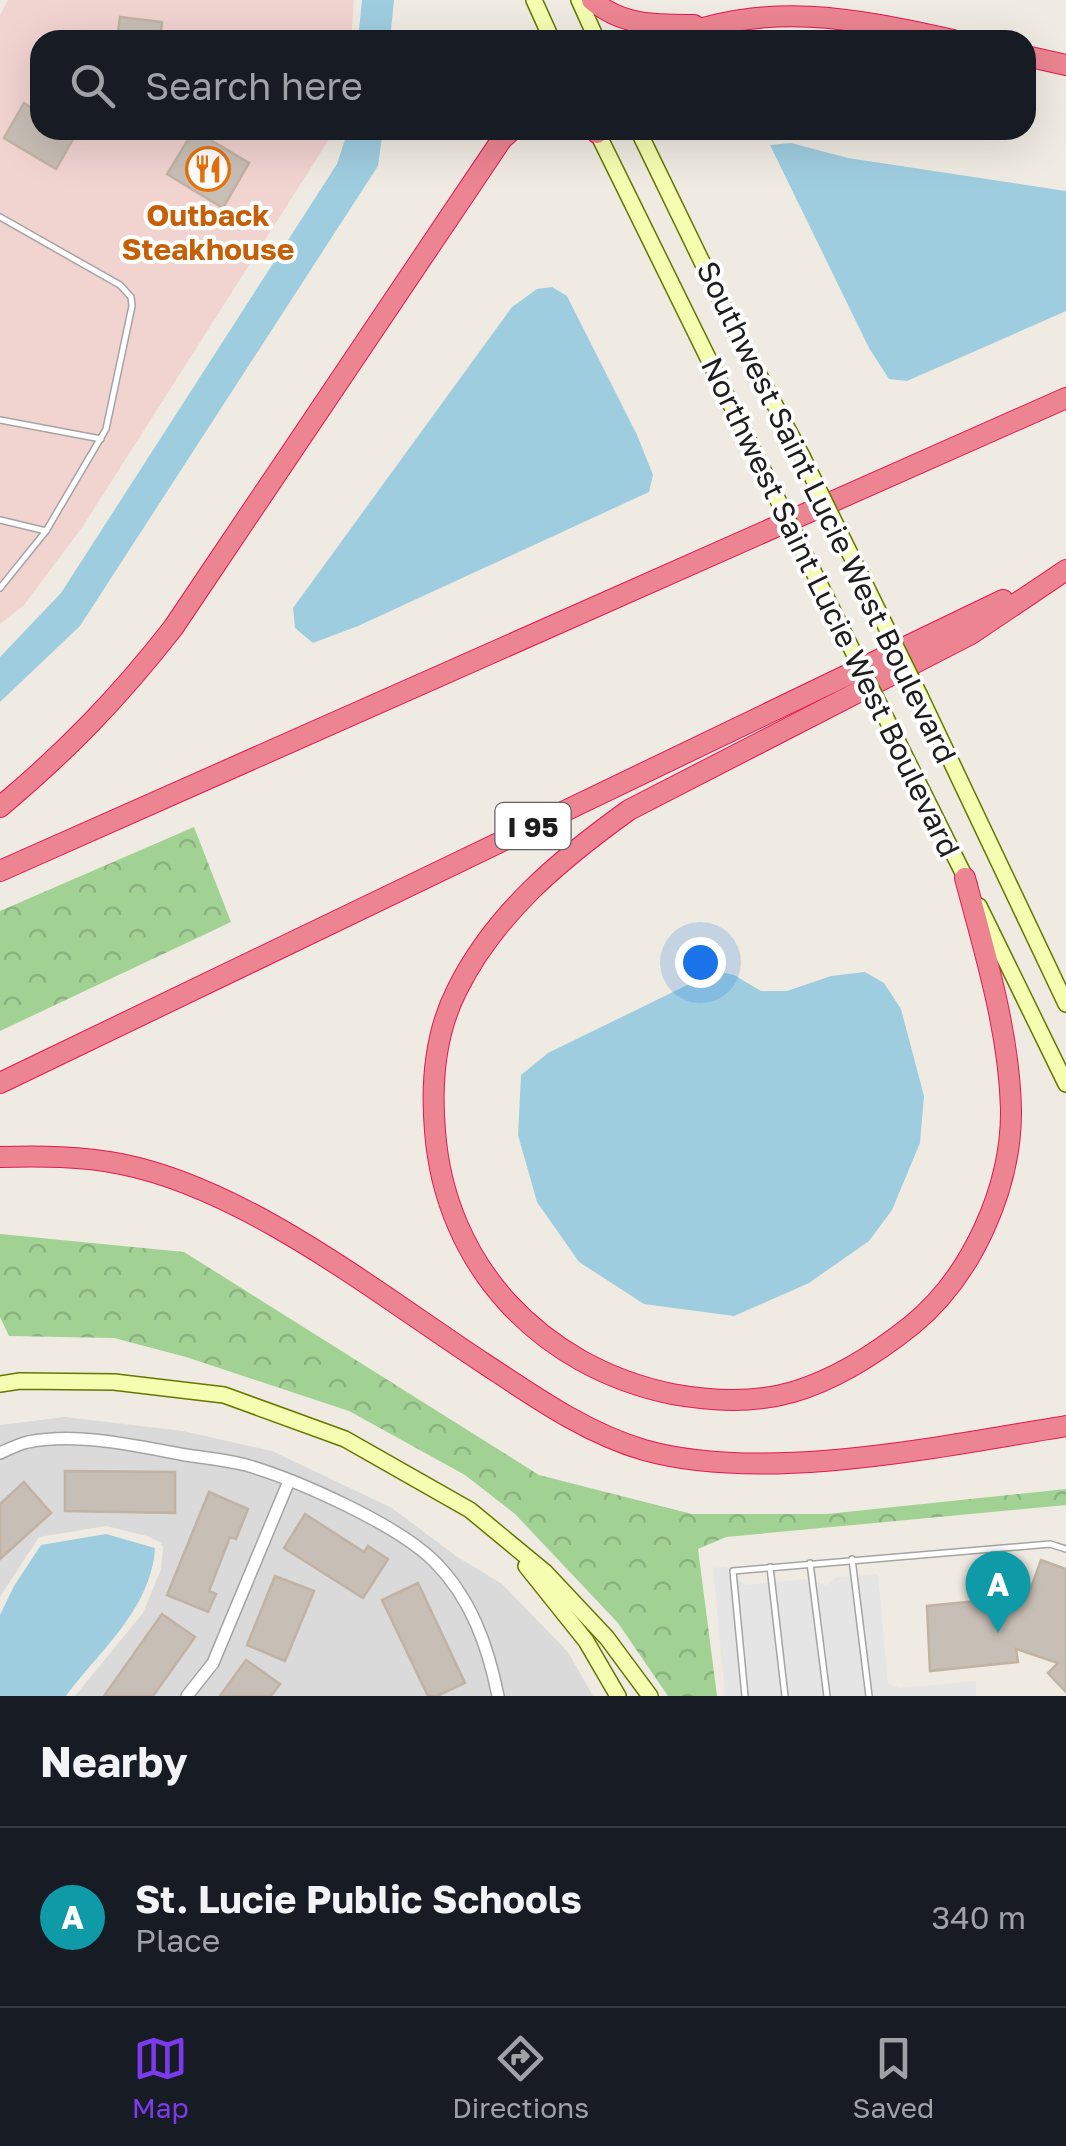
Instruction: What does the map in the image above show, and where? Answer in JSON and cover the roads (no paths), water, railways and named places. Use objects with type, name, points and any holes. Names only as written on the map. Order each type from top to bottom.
[{"type":"highway","points":[[592,0],[620,18],[637,23],[701,25]]},
{"type":"highway","points":[[690,30],[742,15],[792,12],[908,30]]},
{"type":"highway","points":[[1036,58],[1066,65]]},
{"type":"highway","points":[[0,807],[48,767],[120,695],[173,628],[501,140]]},
{"type":"highway","points":[[0,871],[1066,398]]},
{"type":"highway","points":[[965,878],[1006,1048],[1011,1112],[1004,1167],[993,1206],[976,1245],[949,1287],[924,1315],[885,1346],[839,1373],[792,1392],[744,1399],[695,1398],[639,1387],[588,1367],[530,1328],[486,1278],[457,1227],[438,1171],[432,1106],[437,1049],[455,993],[482,945],[527,892],[584,842],[629,810],[972,634],[1066,570]]},
{"type":"highway","name":"I 95","points":[[0,1083],[1066,570]]},
{"type":"highway","points":[[0,1157],[59,1156],[122,1164],[220,1198],[330,1262],[559,1411],[606,1436],[645,1450],[733,1463],[781,1462],[919,1450],[1066,1426]]},
{"type":"main road","points":[[534,0],[548,30]]},
{"type":"main road","points":[[579,0],[592,30]]},
{"type":"main road","name":"Northwest Saint Lucie West Boulevard","points":[[601,140],[1066,1084]]},
{"type":"main road","name":"Southwest Saint Lucie West Boulevard","points":[[643,140],[920,696],[1066,1004]]},
{"type":"main road","points":[[0,1384],[114,1382],[224,1395],[345,1439],[470,1510],[545,1572],[607,1638],[650,1696]]},
{"type":"main road","points":[[470,1510],[530,1570],[586,1642],[618,1696]]},
{"type":"street","points":[[0,1453],[26,1442],[68,1439],[118,1443],[244,1464],[399,1532],[433,1560],[458,1588],[481,1632],[498,1696]]},
{"type":"street","points":[[187,1696],[213,1663],[289,1481]]},
{"type":"lane","points":[[0,217],[120,284],[131,297],[132,306],[106,429],[46,531],[0,588]]},
{"type":"lane","points":[[0,420],[100,439]]},
{"type":"lane","points":[[0,520],[46,531]]},
{"type":"lane","points":[[745,1696],[732,1570],[1050,1544],[1066,1549]]},
{"type":"lane","points":[[852,1558],[869,1696]]},
{"type":"lane","points":[[810,1563],[827,1696]]},
{"type":"lane","points":[[770,1567],[785,1696]]},
{"type":"water","points":[[362,0],[394,0],[391,30],[359,30]]},
{"type":"water","points":[[345,140],[382,140],[378,166],[80,626],[0,702],[0,657],[61,593],[337,164]]},
{"type":"water","points":[[791,143],[848,158],[1066,191],[1066,311],[907,381],[889,379],[869,348],[770,145]]},
{"type":"water","points":[[552,287],[567,296],[637,435],[653,475],[649,492],[313,643],[295,628],[293,608],[512,307],[537,289]]},
{"type":"water","points":[[716,971],[734,975],[761,991],[787,991],[831,976],[865,972],[884,983],[901,1009],[924,1096],[920,1143],[892,1210],[869,1241],[809,1283],[734,1316],[644,1304],[579,1262],[537,1202],[518,1135],[521,1075],[548,1053]]},
{"type":"water","points":[[106,1534],[155,1548],[151,1570],[134,1609],[66,1696],[0,1696],[0,1615],[14,1586],[41,1545]]},
{"type":"place","name":"Outback Steakhouse","points":[[208,169]]},
{"type":"place","name":"St. Lucie Public Schools","points":[[998,1633]]}]
